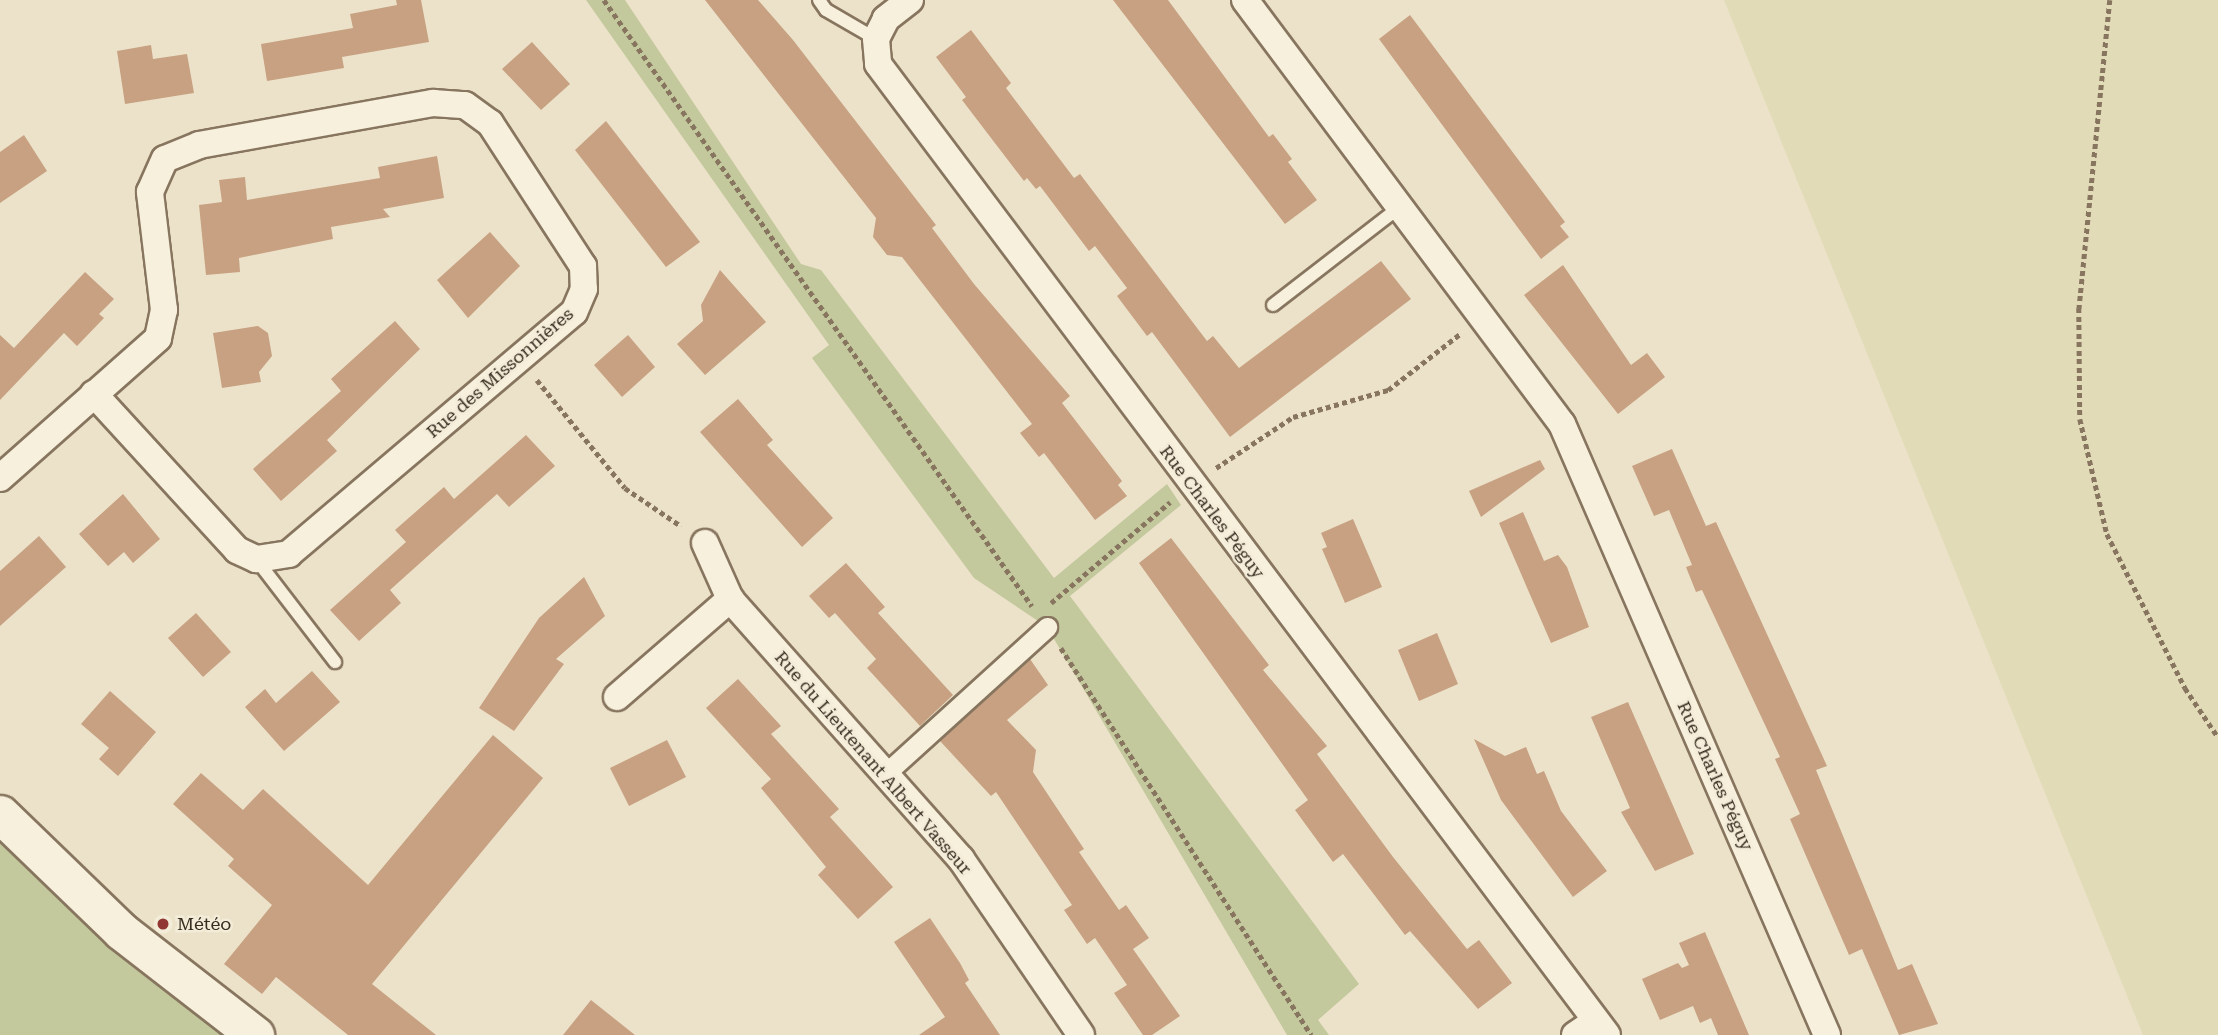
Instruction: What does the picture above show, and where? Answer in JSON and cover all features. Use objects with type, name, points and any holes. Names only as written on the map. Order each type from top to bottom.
[{"type":"main road","points":[[0,814],[121,931],[255,1035]]},
{"type":"street","points":[[876,39],[886,19],[910,0]]},
{"type":"street","name":"Rue Charles Péguy","points":[[1245,0],[1562,424],[1827,1035]]},
{"type":"street","name":"Rue Charles Péguy","points":[[876,39],[878,64],[1593,1030]]},
{"type":"street","name":"Rue des Missonnières","points":[[0,478],[158,338],[164,310],[150,192],[165,159],[199,145],[433,103],[465,105],[490,122],[583,266],[584,289],[574,312],[289,554],[256,559]]},
{"type":"street","points":[[94,394],[237,550],[256,559]]},
{"type":"street","name":"Rue du Lieutenant Albert Vasseur","points":[[705,543],[730,599],[961,859],[1082,1035]]},
{"type":"street","points":[[617,697],[730,599]]},
{"type":"street","points":[[885,774],[1043,620]]},
{"type":"lane","points":[[819,0],[826,10],[876,39]]},
{"type":"lane","points":[[1273,305],[1401,206]]},
{"type":"lane","points":[[256,559],[335,662]]},
{"type":"path","points":[[604,0],[1043,620],[1311,1035]]},
{"type":"path","points":[[2110,0],[2079,308],[2080,419],[2107,534],[2185,688],[2218,737]]},
{"type":"path","points":[[1043,620],[1191,485],[1293,417],[1388,390],[1482,316]]},
{"type":"path","points":[[520,359],[625,488],[705,543]]},
{"type":"shaded area","points":[[1724,0],[2218,0],[2218,1035],[2143,1035]]},
{"type":"green space","points":[[586,0],[625,0],[801,264],[821,270],[1054,578],[1167,484],[1181,505],[1070,596],[1359,984],[1318,1020],[1329,1035],[1287,1035],[1047,627],[974,578],[812,358],[829,345]]},
{"type":"green space","points":[[0,828],[232,1035],[0,1035]]},
{"type":"building","points":[[396,0],[421,0],[429,42],[342,57],[344,68],[267,81],[261,44],[353,28],[350,14],[397,5]]},
{"type":"building","points":[[705,0],[758,0],[793,40],[936,225],[932,228],[974,284],[1070,396],[1062,403],[1122,481],[1118,485],[1127,496],[1095,520],[1044,453],[1039,457],[1020,433],[1032,424],[902,257],[887,255],[873,237],[876,218]]},
{"type":"building","points":[[1113,0],[1168,0],[1269,137],[1273,134],[1292,159],[1288,162],[1317,200],[1285,224]]},
{"type":"building","points":[[1410,15],[1565,222],[1560,226],[1569,237],[1541,259],[1379,39]]},
{"type":"building","points":[[971,30],[1011,83],[1006,88],[1074,178],[1080,174],[1207,341],[1213,336],[1239,368],[1381,261],[1411,299],[1230,437],[1152,332],[1147,336],[1117,296],[1127,288],[1095,246],[1089,251],[1040,186],[1036,189],[1027,178],[1024,181],[962,100],[966,97],[936,57]]},
{"type":"building","points":[[532,42],[570,84],[541,110],[502,69]]},
{"type":"building","points":[[151,45],[153,59],[187,54],[194,93],[125,104],[117,51]]},
{"type":"building","points":[[606,121],[700,242],[666,267],[575,150]]},
{"type":"building","points":[[24,135],[47,171],[0,203],[0,152]]},
{"type":"building","points":[[437,156],[444,198],[383,209],[390,217],[331,227],[333,239],[239,258],[240,272],[206,275],[199,205],[222,202],[219,180],[245,177],[247,200],[380,178],[378,167]]},
{"type":"building","points":[[490,232],[520,266],[468,318],[437,280]]},
{"type":"building","points":[[1563,265],[1631,365],[1647,353],[1665,377],[1618,414],[1524,295]]},
{"type":"building","points":[[720,270],[766,322],[705,375],[677,344],[703,321],[701,305]]},
{"type":"building","points":[[85,272],[114,299],[99,314],[104,318],[77,346],[64,333],[0,400],[0,335],[14,348]]},
{"type":"building","points":[[395,321],[420,349],[327,440],[337,451],[281,501],[253,469],[341,391],[331,379]]},
{"type":"building","points":[[258,326],[268,333],[272,356],[259,372],[261,382],[222,388],[213,333]]},
{"type":"building","points":[[628,335],[655,367],[622,397],[594,365]]},
{"type":"building","points":[[738,399],[773,440],[767,445],[833,518],[802,547],[700,432]]},
{"type":"building","points":[[526,435],[555,466],[509,507],[497,494],[390,590],[401,603],[359,641],[330,610],[406,542],[395,530],[444,487],[454,499]]},
{"type":"building","points":[[1672,449],[1706,526],[1716,522],[1827,766],[1816,770],[1898,970],[1912,964],[1938,1024],[1899,1035],[1862,949],[1849,955],[1790,819],[1800,814],[1775,759],[1780,757],[1702,590],[1696,592],[1686,567],[1692,565],[1669,510],[1654,516],[1632,466]]},
{"type":"building","points":[[1540,460],[1545,469],[1481,517],[1469,491]]},
{"type":"building","points":[[123,494],[160,539],[133,563],[124,552],[108,566],[79,534]]},
{"type":"building","points":[[1523,512],[1544,561],[1558,555],[1567,567],[1589,627],[1551,643],[1499,523]]},
{"type":"building","points":[[1353,519],[1382,587],[1345,603],[1322,549],[1327,547],[1321,533]]},
{"type":"building","points":[[39,536],[66,567],[0,626],[0,571]]},
{"type":"building","points":[[1171,538],[1269,665],[1263,670],[1327,746],[1317,754],[1393,857],[1467,949],[1479,940],[1512,983],[1478,1009],[1410,931],[1405,935],[1343,854],[1333,862],[1295,810],[1308,800],[1139,563]]},
{"type":"building","points":[[846,563],[885,607],[878,613],[953,695],[920,726],[867,668],[876,659],[835,613],[829,618],[809,596]]},
{"type":"building","points":[[584,577],[605,616],[556,659],[564,664],[514,731],[479,708],[539,618]]},
{"type":"building","points":[[196,613],[231,652],[203,677],[168,638]]},
{"type":"building","points":[[1437,633],[1458,684],[1419,701],[1398,650]]},
{"type":"building","points":[[1030,659],[1048,685],[1007,720],[1036,750],[1033,772],[1084,849],[1079,852],[1119,910],[1126,905],[1149,938],[1133,949],[1180,1016],[1152,1035],[1143,1035],[1114,993],[1127,985],[1095,938],[1087,944],[1064,910],[1072,905],[996,792],[991,796],[940,741]]},
{"type":"building","points":[[312,671],[340,702],[284,751],[245,707],[265,689],[276,703]]},
{"type":"building","points":[[738,679],[781,726],[771,734],[839,809],[830,817],[893,887],[858,919],[818,875],[826,867],[761,788],[771,779],[706,708]]},
{"type":"building","points":[[110,691],[156,732],[118,776],[99,759],[109,748],[81,724]]},
{"type":"building","points":[[1628,702],[1694,854],[1655,871],[1621,812],[1630,808],[1591,717]]},
{"type":"building","points":[[493,735],[543,778],[372,984],[436,1035],[348,1035],[276,977],[262,994],[224,964],[272,905],[228,866],[234,859],[173,804],[201,773],[243,810],[263,789],[368,885]]},
{"type":"building","points":[[1474,739],[1505,756],[1526,747],[1537,774],[1544,771],[1561,811],[1607,871],[1573,897],[1501,800]]},
{"type":"building","points":[[667,740],[686,777],[629,806],[610,768]]},
{"type":"building","points":[[930,918],[960,963],[969,980],[965,983],[1000,1035],[919,1035],[945,1017],[894,942]]},
{"type":"building","points":[[1705,932],[1749,1035],[1718,1035],[1711,1018],[1700,1023],[1693,1006],[1660,1020],[1642,979],[1678,963],[1682,968],[1689,965],[1679,943]]},
{"type":"building","points":[[591,1000],[635,1035],[563,1035]]},
{"type":"place","name":"Météo","points":[[163,924]]}]
